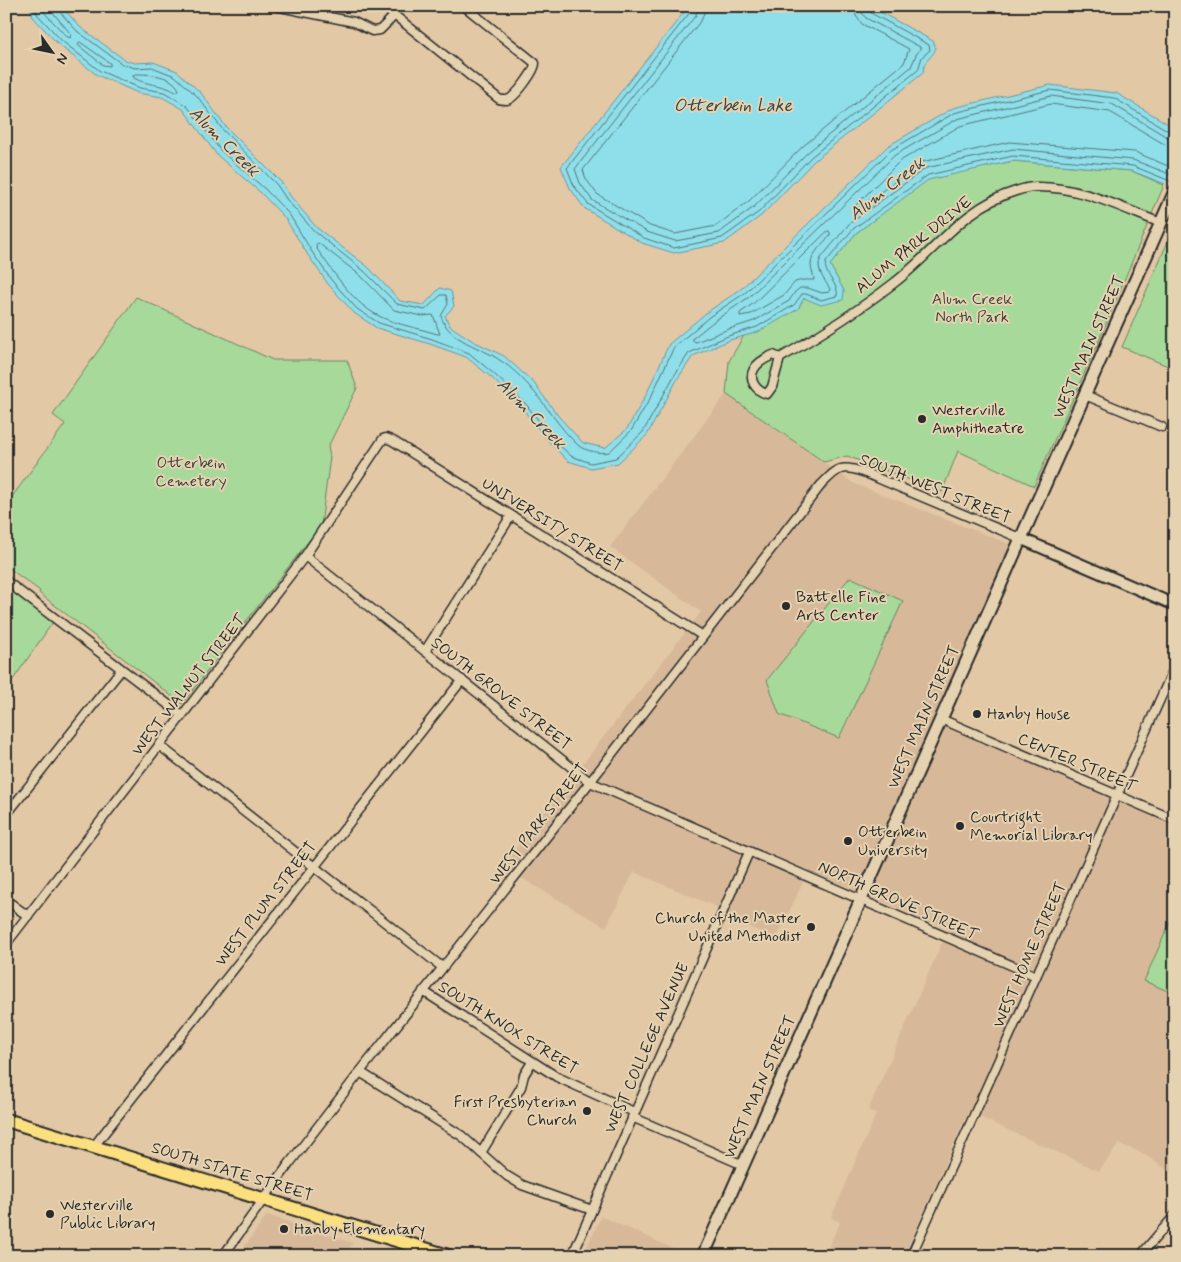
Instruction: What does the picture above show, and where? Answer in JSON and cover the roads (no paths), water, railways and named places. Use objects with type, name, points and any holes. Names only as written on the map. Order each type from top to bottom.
[{"type":"main road","name":"WEST MAIN STREET","points":[[703,1256],[1175,191]]},
{"type":"main road","name":"SOUTH STATE STREET","points":[[6,1120],[264,1199],[422,1252],[448,1256]]},
{"type":"street","points":[[275,6],[354,22],[372,31],[380,30],[395,15]]},
{"type":"street","points":[[383,6],[499,99],[507,100],[512,97],[534,70],[535,63],[464,6]]},
{"type":"street","name":"ALUM PARK DRIVE","points":[[780,358],[773,355],[764,359],[754,369],[752,377],[754,386],[761,392],[767,394],[772,387],[780,358],[826,332],[895,282],[966,216],[1002,195],[1032,186],[1056,187],[1097,196],[1161,223]]},
{"type":"street","points":[[1085,394],[1162,427]]},
{"type":"street","name":"UNIVERSITY STREET","points":[[386,438],[703,636]]},
{"type":"street","name":"WEST WALNUT STREET","points":[[6,944],[305,556],[380,441],[386,438]]},
{"type":"street","name":"SOUTH WEST STREET","points":[[837,469],[845,467],[863,472],[1022,539]]},
{"type":"street","name":"WEST PARK STREET","points":[[224,1256],[290,1164],[423,991],[590,782],[821,485],[837,469]]},
{"type":"street","points":[[425,651],[511,516]]},
{"type":"street","points":[[1022,539],[1175,606]]},
{"type":"street","name":"SOUTH GROVE STREET","points":[[305,556],[590,782],[749,852]]},
{"type":"street","points":[[6,580],[182,716]]},
{"type":"street","name":"WEST HOME STREET","points":[[911,1256],[1175,666]]},
{"type":"street","points":[[6,815],[121,670]]},
{"type":"street","name":"WEST PLUM STREET","points":[[94,1146],[462,680]]},
{"type":"street","name":"CENTER STREET","points":[[941,719],[1175,820]]},
{"type":"street","name":"SOUTH KNOX STREET","points":[[159,745],[442,967]]},
{"type":"street","name":"NORTH GROVE STREET","points":[[749,852],[1036,976]]},
{"type":"street","name":"WEST COLLEGE AVENUE","points":[[572,1256],[749,852]]},
{"type":"street","points":[[6,900],[28,916]]},
{"type":"street","name":"SOUTH KNOX STREET","points":[[423,991],[557,1077],[743,1165]]},
{"type":"street","points":[[481,1153],[520,1087],[524,1075],[532,1062]]},
{"type":"street","points":[[360,1072],[462,1136],[507,1176],[522,1185],[592,1210]]},
{"type":"street","points":[[1153,1256],[1143,1253],[1175,1214]]},
{"type":"water","name":"Alum Creek","points":[[30,6],[61,6],[80,27],[125,60],[135,63],[153,62],[177,71],[201,93],[226,127],[281,182],[317,228],[368,267],[400,301],[424,305],[440,288],[451,291],[454,306],[445,316],[450,326],[473,341],[504,356],[533,382],[559,417],[583,443],[605,448],[627,429],[646,395],[669,344],[706,313],[741,289],[888,146],[953,108],[1050,85],[1116,93],[1175,128],[1175,188],[1132,171],[1013,161],[928,180],[856,233],[830,265],[844,291],[843,300],[821,305],[804,298],[798,309],[758,332],[730,340],[693,356],[678,378],[647,435],[618,463],[591,468],[568,461],[549,442],[521,407],[491,377],[466,357],[377,328],[354,313],[328,284],[285,218],[261,193],[217,155],[183,109],[162,97],[138,93],[97,75],[59,45],[33,17]]},
{"type":"water","name":"Otterbein Lake","points":[[689,6],[869,6],[933,41],[936,48],[926,61],[923,73],[814,161],[762,215],[724,243],[674,253],[642,243],[584,208],[570,188],[561,167]]},
{"type":"place","name":"Westerville Amphitheatre","points":[[922,419]]},
{"type":"place","name":"Battelle Fine Arts Center","points":[[786,606]]},
{"type":"place","name":"Hanby House","points":[[977,714]]},
{"type":"place","name":"Courtright Memorial Library","points":[[960,826]]},
{"type":"place","name":"Otterbein University","points":[[848,841]]},
{"type":"place","name":"Church of the Master United Methodist","points":[[811,927]]},
{"type":"place","name":"First Presbyterian Church","points":[[587,1111]]},
{"type":"place","name":"Westerville Public Library","points":[[50,1214]]},
{"type":"place","name":"Hanby Elementary","points":[[284,1229]]},
{"type":"park label","name":"Alum Creek North Park","points":[[972,308]]},
{"type":"park label","name":"Otterbein Cemetery","points":[[191,472]]}]
